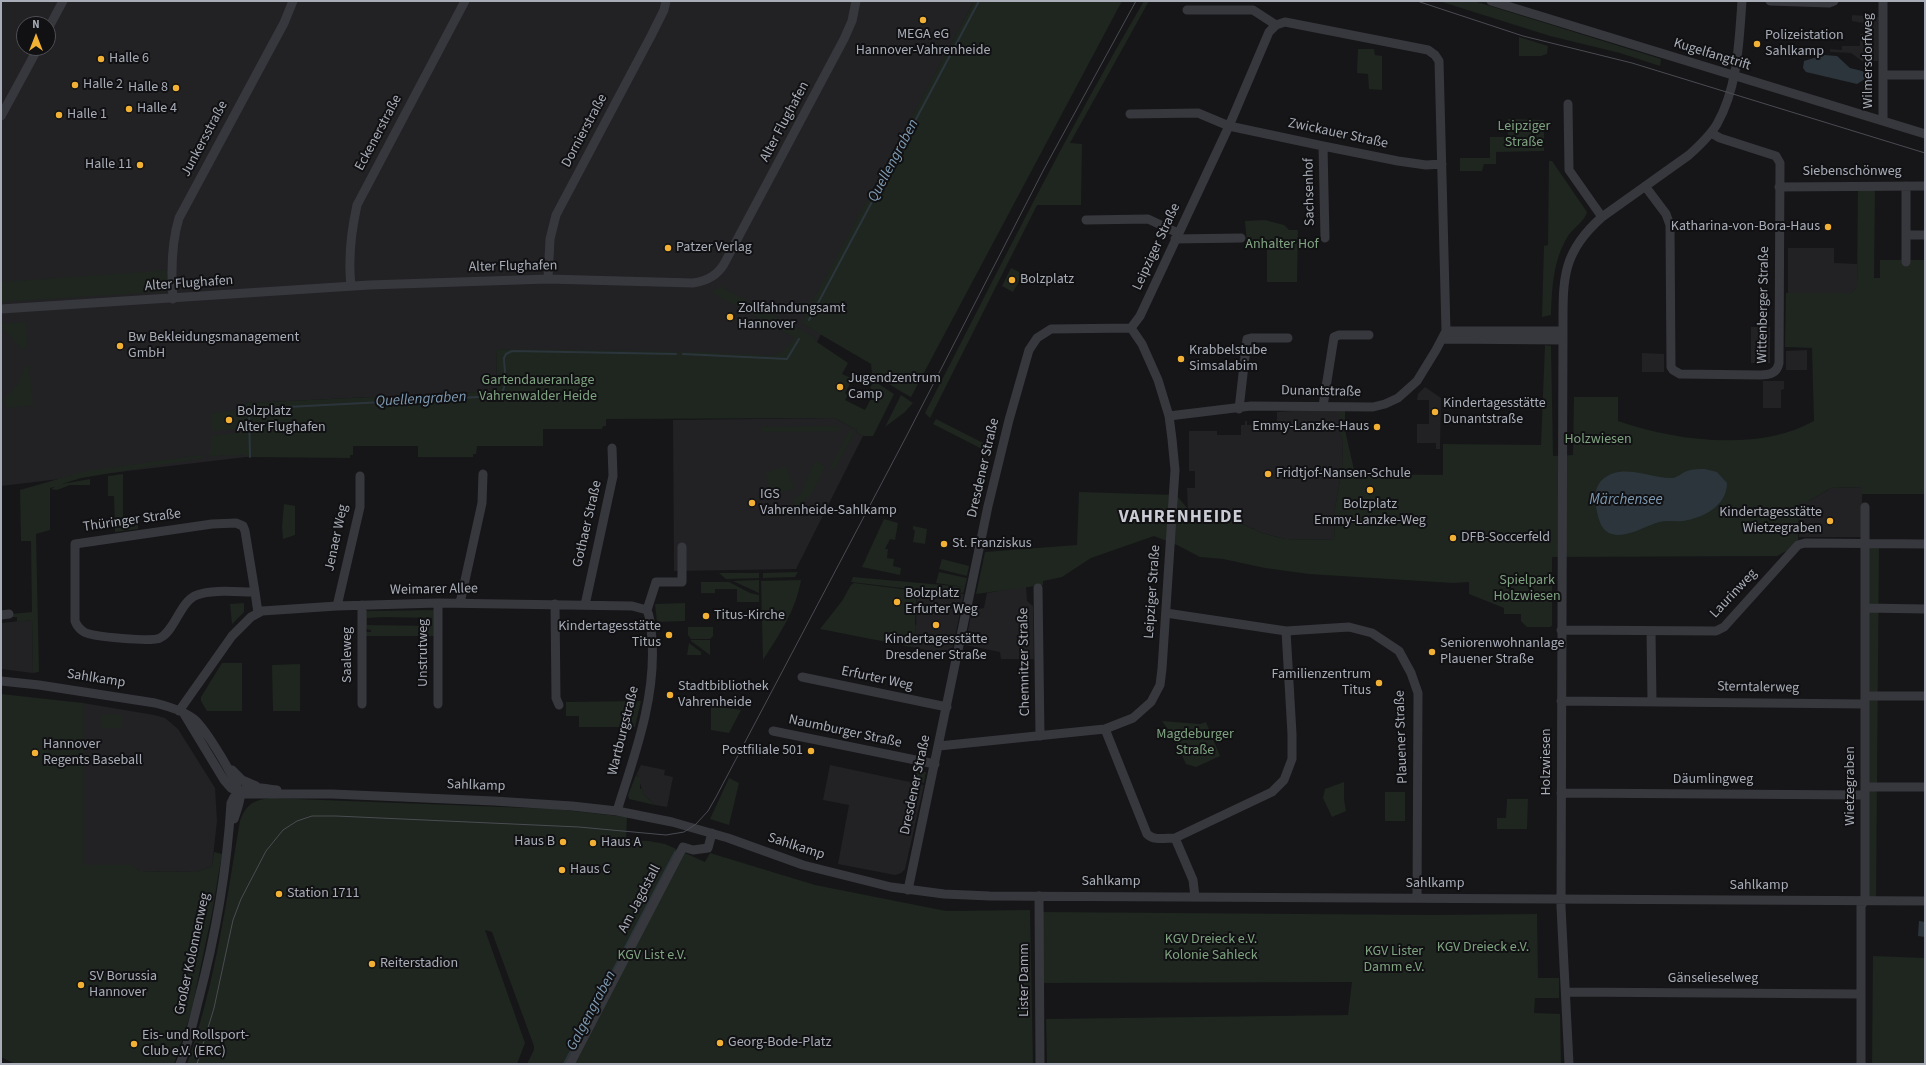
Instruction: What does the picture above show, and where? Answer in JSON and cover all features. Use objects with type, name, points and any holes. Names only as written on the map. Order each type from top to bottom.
[{"type":"street","points":[[55,16],[63,1]]},
{"type":"street","name":"Junkersstraße","points":[[173,299],[172,278],[174,233],[180,218],[284,23],[293,1]]},
{"type":"street","name":"Eckenerstraße","points":[[351,286],[350,251],[352,229],[357,205],[465,1]]},
{"type":"street","name":"Dornierstraße","points":[[548,280],[550,239],[556,215],[651,36],[664,10],[666,1]]},
{"type":"street","name":"Alter Flughafen","points":[[1,309],[173,299],[351,286],[548,280],[703,282],[716,274],[724,264],[838,53],[852,21],[856,1]]},
{"type":"street","name":"Kugelfangtrift","points":[[1491,1],[1925,134]]},
{"type":"street","name":"Holzwiesen","points":[[1569,1064],[1566,992],[1562,949],[1561,899],[1561,630],[1564,283],[1569,260],[1583,235],[1602,217],[1689,155],[1711,133],[1723,111],[1734,76],[1742,1]]},
{"type":"street","points":[[1770,1],[1829,3],[1834,1]]},
{"type":"street","name":"Wilmersdorfweg","points":[[1883,1],[1883,121]]},
{"type":"street","points":[[1187,10],[1253,10],[1276,25],[1285,22],[1428,50],[1435,55],[1439,61],[1444,335],[1563,336]]},
{"type":"street","name":"Leipziger Straße","points":[[939,746],[1105,729],[1123,723],[1137,715],[1151,702],[1157,693],[1162,669],[1175,470],[1169,416],[1158,380],[1146,351],[1130,328],[1140,316],[1229,126],[1269,32],[1276,25]]},
{"type":"street","points":[[1,116],[34,56]]},
{"type":"street","points":[[1884,76],[1925,75]]},
{"type":"street","points":[[1568,104],[1569,170],[1602,217]]},
{"type":"street","name":"Zwickauer Straße","points":[[1130,114],[1198,113],[1229,126],[1323,146],[1398,161],[1426,165],[1442,164]]},
{"type":"street","name":"Wittenberger Straße","points":[[1645,186],[1666,214],[1670,225],[1671,367],[1673,370],[1680,374],[1772,374],[1778,369],[1779,363],[1780,163],[1776,156],[1720,138],[1711,133]]},
{"type":"street","name":"Sachsenhof","points":[[1323,146],[1325,238]]},
{"type":"street","name":"Siebenschönweg","points":[[1780,186],[1925,186]]},
{"type":"street","points":[[1906,186],[1906,262]]},
{"type":"street","points":[[1086,220],[1148,219],[1177,236],[1241,238]]},
{"type":"street","points":[[1906,235],[1925,235]]},
{"type":"street","name":"Dresdener Straße","points":[[908,890],[988,506],[1009,420],[1029,350],[1037,338],[1051,329],[1130,328]]},
{"type":"street","points":[[1323,406],[1334,337],[1339,335],[1369,335]]},
{"type":"street","name":"Dunantstraße","points":[[1169,416],[1239,409],[1251,406],[1373,407],[1398,398],[1417,381],[1444,335]]},
{"type":"street","points":[[1239,409],[1247,339],[1288,338]]},
{"type":"street","name":"Gothaer Straße","points":[[585,605],[613,476],[612,448]]},
{"type":"street","points":[[460,603],[482,503],[483,474]]},
{"type":"street","name":"Jenaer Weg","points":[[337,606],[360,507],[360,476]]},
{"type":"street","name":"Wietzegraben","points":[[1861,1064],[1861,906],[1865,900],[1865,507]]},
{"type":"street","name":"Thüringer Straße","points":[[255,592],[204,593],[195,595],[188,602],[165,634],[159,639],[148,640],[91,636],[78,628],[75,621],[75,544],[212,524],[236,523],[243,526],[246,531],[255,592],[258,613]]},
{"type":"street","name":"Laurinweg","points":[[1561,630],[1721,630],[1798,545],[1925,544]]},
{"type":"street","points":[[647,610],[656,582],[682,582],[682,547]]},
{"type":"street","name":"Chemnitzer Straße","points":[[1038,588],[1040,736]]},
{"type":"street","name":"Weimarer Allee","points":[[181,712],[232,636],[251,617],[258,613],[278,609],[438,603],[632,606],[647,610]]},
{"type":"street","name":"Unstrutweg","points":[[438,603],[438,704]]},
{"type":"street","points":[[555,604],[556,698],[559,705]]},
{"type":"street","name":"Saaleweg","points":[[362,605],[362,704]]},
{"type":"street","points":[[1865,608],[1925,609]]},
{"type":"street","name":"Wartburgstraße","points":[[617,811],[645,719],[651,680],[652,644],[650,616],[647,610]]},
{"type":"street","name":"Plauener Straße","points":[[1166,613],[1286,631],[1349,627],[1372,633],[1399,651],[1411,673],[1418,693],[1417,898]]},
{"type":"street","points":[[1105,729],[1147,834],[1150,838],[1175,838],[1272,792],[1284,780],[1289,770],[1293,749],[1286,631]]},
{"type":"street","points":[[1651,631],[1652,701]]},
{"type":"street","name":"Erfurter Weg","points":[[802,677],[947,707]]},
{"type":"street","name":"Sahlkamp","points":[[1,681],[39,685],[147,702],[181,712],[199,724],[225,764],[239,791],[248,788],[263,792],[536,803],[617,811],[672,822],[712,833],[809,867],[908,890],[966,895],[1038,896],[1925,901]]},
{"type":"street","name":"Sterntalerweg","points":[[1561,701],[1865,700],[1925,696]]},
{"type":"street","points":[[181,712],[224,780],[232,788],[239,791]]},
{"type":"street","name":"Naumburger Straße","points":[[773,731],[935,764]]},
{"type":"street","name":"Sahlkamp","points":[[225,764],[242,780],[263,792]]},
{"type":"street","name":"Großer Kolonnenweg","points":[[224,780],[231,803]]},
{"type":"street","name":"Däumlingweg","points":[[1561,793],[1865,791],[1925,787]]},
{"type":"street","name":"Großer Kolonnenweg","points":[[180,1064],[203,984],[213,935],[227,848],[231,803],[235,794],[239,791]]},
{"type":"street","name":"Großer Kolonnenweg","points":[[227,848],[240,799],[239,791]]},
{"type":"street","points":[[235,818],[247,802],[263,792]]},
{"type":"street","name":"Am Jagdstall","points":[[570,1064],[683,847],[693,850],[708,848],[712,833]]},
{"type":"street","points":[[1175,838],[1193,880],[1195,897]]},
{"type":"street","name":"Lister Damm","points":[[1038,896],[1040,1064]]},
{"type":"street","name":"Gänselieselweg","points":[[1566,992],[1861,994]]},
{"type":"shaded area","points":[[1,1],[974,1],[802,323],[821,334],[806,364],[496,349],[497,391],[247,403],[246,457],[1,486]]},
{"type":"shaded area","points":[[1852,15],[1879,17],[1878,61],[1862,61],[1851,53],[1830,52],[1830,49],[1842,50],[1842,46],[1860,46],[1860,34],[1863,34],[1863,23],[1852,21]]},
{"type":"shaded area","points":[[1788,248],[1834,248],[1834,263],[1857,264],[1857,287],[1851,293],[1788,293]]},
{"type":"shaded area","points":[[1751,327],[1770,327],[1770,363],[1751,363]]},
{"type":"shaded area","points":[[1807,350],[1807,370],[1786,370],[1786,351]]},
{"type":"shaded area","points":[[1642,353],[1664,354],[1664,372],[1642,372]]},
{"type":"shaded area","points":[[1763,381],[1784,381],[1784,389],[1781,390],[1781,408],[1763,408]]},
{"type":"shaded area","name":"Kindertagesstätte Dunantstraße","points":[[1425,387],[1441,398],[1440,449],[1436,449],[1436,443],[1417,443],[1417,424],[1429,424],[1429,400],[1417,400],[1418,394]]},
{"type":"shaded area","name":"Fridtjof-Nansen-Schule","points":[[1340,411],[1340,434],[1343,441],[1342,469],[1335,508],[1334,540],[1285,539],[1262,533],[1229,518],[1188,509],[1187,488],[1195,488],[1195,471],[1189,471],[1189,431],[1217,431],[1217,435],[1241,435],[1241,425],[1245,425],[1245,421],[1247,421],[1247,425],[1277,425],[1277,412]]},
{"type":"shaded area","name":"IGS Vahrenheide-Sahlkamp","points":[[834,418],[857,430],[856,432],[863,436],[796,569],[674,571],[673,420]]},
{"type":"shaded area","name":"Kindertagesstätte Wietzegraben","points":[[1862,487],[1862,537],[1799,537],[1799,502],[1807,502],[1831,488]]},
{"type":"shaded area","points":[[1026,586],[1027,601],[1033,606],[1034,659],[1001,659],[1000,652],[965,645],[972,610],[984,608],[987,593]]},
{"type":"shaded area","name":"Kindertagesstätte Dresdener Straße","points":[[917,591],[964,594],[951,655],[912,647],[916,627]]},
{"type":"shaded area","points":[[32,620],[33,673],[1,669],[1,623]]},
{"type":"shaded area","points":[[83,703],[165,718],[178,729],[215,788],[217,821],[212,866],[196,872],[140,871],[131,865],[83,865]]},
{"type":"shaded area","points":[[641,765],[665,770],[664,775],[673,777],[667,807],[655,805],[643,794],[638,776],[636,775]]},
{"type":"shaded area","points":[[830,765],[924,785],[905,869],[901,873],[895,875],[838,864],[849,805],[823,800]]},
{"type":"green space","points":[[974,1],[1122,1],[911,397],[872,373],[871,364],[801,323]]},
{"type":"green space","points":[[1144,1],[1149,1],[1070,143],[1082,144],[1081,205],[1037,205],[930,418],[925,413],[1005,257],[1086,102]]},
{"type":"green space","points":[[1439,1],[1474,1],[1661,59],[1660,66],[1620,53],[1550,36]]},
{"type":"green space","points":[[1519,37],[1548,46],[1547,54],[1541,56],[1519,56]]},
{"type":"green space","points":[[1358,49],[1374,49],[1375,55],[1382,56],[1382,90],[1369,89],[1368,74],[1357,73]]},
{"type":"green space","name":"Leipziger Straße","points":[[1508,119],[1544,120],[1544,151],[1496,152],[1496,164],[1484,164],[1482,171],[1460,171],[1460,158],[1490,158],[1490,137],[1508,137]]},
{"type":"green space","points":[[1549,161],[1552,161],[1587,212],[1584,218],[1570,233],[1563,245],[1554,274],[1551,315],[1542,317],[1544,246],[1548,245]]},
{"type":"green space","name":"Spielpark Holzwiesen","points":[[1858,186],[1875,186],[1874,278],[1880,278],[1880,260],[1925,260],[1925,494],[1862,494],[1861,487],[1831,488],[1807,502],[1799,502],[1798,545],[1777,556],[1552,557],[1552,626],[1550,627],[1527,627],[1521,621],[1521,614],[1504,614],[1504,608],[1469,594],[1469,582],[1453,583],[1309,574],[1265,568],[1223,559],[1200,557],[1177,545],[1154,536],[1091,558],[1062,577],[1043,581],[1043,585],[976,594],[985,552],[1077,545],[1079,492],[1176,495],[1188,509],[1229,518],[1262,533],[1285,539],[1334,540],[1335,508],[1342,469],[1343,441],[1340,434],[1340,411],[1345,410],[1345,430],[1355,474],[1443,475],[1443,444],[1541,445],[1545,345],[1551,346],[1553,456],[1573,455],[1574,397],[1618,397],[1618,421],[1665,434],[1691,438],[1743,440],[1768,437],[1792,431],[1814,421],[1812,348],[1785,347],[1786,293],[1851,293],[1857,287]]},
{"type":"green space","name":"Anhalter Hof","points":[[1265,220],[1284,225],[1289,230],[1298,230],[1297,282],[1267,282],[1267,244],[1247,243],[1245,221]]},
{"type":"green space","name":"Bolzplatz","points":[[1011,268],[1023,274],[1013,292],[1002,286]]},
{"type":"green space","points":[[172,270],[172,291],[1,302],[1,282]]},
{"type":"green space","name":"Gartendaueranlage Vahrenwalder Heide","points":[[720,286],[814,337],[817,342],[848,363],[842,374],[853,379],[845,393],[848,395],[845,400],[865,410],[875,391],[870,388],[874,381],[894,394],[873,436],[863,436],[856,432],[857,430],[834,418],[606,419],[606,426],[603,426],[602,429],[543,429],[543,446],[477,446],[476,454],[473,454],[473,457],[418,457],[418,446],[353,446],[353,455],[350,455],[350,458],[246,457],[245,455],[209,456],[209,450],[211,450],[211,436],[246,432],[246,428],[212,431],[212,413],[246,410],[246,403],[497,391],[496,349],[704,352],[772,356],[783,351],[795,338],[712,293]]},
{"type":"green space","points":[[26,322],[27,348],[20,348],[5,330],[1,328],[1,324]]},
{"type":"green space","points":[[29,366],[33,405],[6,408],[4,398],[17,384],[24,367]]},
{"type":"green space","points":[[901,395],[913,403],[905,412],[885,427]]},
{"type":"green space","points":[[936,419],[993,448],[990,453],[933,424]]},
{"type":"green space","points":[[839,426],[839,431],[762,432],[762,427]]},
{"type":"green space","points":[[850,430],[854,433],[834,470],[830,468]]},
{"type":"green space","points":[[203,455],[203,458],[81,478],[62,484],[90,479],[90,485],[70,485],[57,490],[51,489],[55,487],[50,488],[50,530],[36,534],[39,672],[33,673],[32,620],[17,622],[17,617],[11,617],[11,614],[32,612],[31,541],[21,541],[20,490],[86,471]]},
{"type":"green space","points":[[816,461],[825,466],[812,494],[796,507],[792,501],[802,493]]},
{"type":"green space","points":[[786,466],[794,489],[772,495],[765,473]]},
{"type":"green space","points":[[123,474],[123,527],[134,527],[135,523],[138,523],[138,529],[115,532],[114,496],[108,496],[108,476]]},
{"type":"green space","points":[[284,504],[295,506],[295,535],[283,539],[282,527]]},
{"type":"green space","points":[[884,519],[898,523],[895,540],[890,539],[885,549],[888,549],[887,558],[894,559],[893,566],[901,568],[900,575],[862,567]]},
{"type":"green space","points":[[913,526],[927,529],[925,544],[913,542],[915,531]]},
{"type":"green space","points":[[1865,544],[1879,544],[1876,901],[1865,900]]},
{"type":"green space","points":[[942,559],[969,566],[967,576],[939,569]]},
{"type":"green space","points":[[798,572],[795,577],[763,578],[763,573]]},
{"type":"green space","points":[[939,572],[967,578],[965,587],[936,583]]},
{"type":"green space","points":[[719,573],[759,573],[759,578],[726,579]]},
{"type":"green space","points":[[853,577],[965,587],[963,593],[919,590],[851,582]]},
{"type":"green space","points":[[759,580],[759,593],[733,581]]},
{"type":"green space","points":[[801,580],[799,591],[791,612],[781,632],[763,660],[761,581]]},
{"type":"green space","points":[[701,582],[729,582],[750,593],[759,595],[759,602],[737,602],[737,589],[715,589],[715,593],[701,593]]},
{"type":"green space","points":[[854,583],[917,591],[916,627],[912,647],[820,629],[842,601],[851,585]]},
{"type":"green space","points":[[244,603],[244,612],[232,624],[230,604]]},
{"type":"green space","points":[[685,603],[685,621],[657,622],[655,604]]},
{"type":"green space","points":[[435,610],[434,636],[365,636],[365,632],[371,632],[371,630],[366,629],[364,611]],"holes":[[[367,618],[432,618],[432,626],[367,625]]]},
{"type":"green space","points":[[688,627],[713,627],[713,636],[710,639],[691,639],[688,635]]},
{"type":"green space","points":[[710,640],[710,655],[691,641]]},
{"type":"green space","points":[[689,643],[701,652],[701,655],[687,655]]},
{"type":"green space","points":[[222,663],[242,663],[242,711],[207,711],[201,701],[201,697]]},
{"type":"green space","points":[[300,664],[300,711],[273,711],[272,665]]},
{"type":"green space","points":[[1,694],[83,703],[83,865],[132,865],[140,871],[196,872],[212,866],[214,852],[222,854],[212,913],[191,1013],[174,1064],[15,1064],[1,1057]]},
{"type":"green space","points":[[641,701],[635,727],[579,727],[579,716],[566,716],[566,702]]},
{"type":"green space","points":[[711,706],[741,710],[729,733],[711,730]]},
{"type":"green space","points":[[102,715],[122,715],[122,728],[102,728]]},
{"type":"green space","name":"Magdeburger Straße","points":[[1162,721],[1200,724],[1206,722],[1220,756],[1196,767],[1186,764],[1173,737]]},
{"type":"green space","points":[[916,770],[926,772],[924,783],[914,780]]},
{"type":"green space","points":[[636,775],[640,778],[640,789],[642,789],[643,794],[655,805],[629,799],[628,795]]},
{"type":"green space","points":[[729,778],[739,783],[729,825],[710,819]]},
{"type":"green space","points":[[1344,782],[1344,800],[1346,811],[1332,817],[1323,798],[1325,789]]},
{"type":"green space","points":[[1385,792],[1405,792],[1405,821],[1385,821]]},
{"type":"green space","name":"KGV List e.V.","points":[[270,798],[555,809],[627,817],[626,840],[649,841],[665,844],[705,862],[710,853],[815,885],[946,911],[1030,910],[1033,1064],[527,1064],[534,1050],[534,1046],[492,932],[485,930],[525,1043],[517,1064],[187,1064],[205,1004],[219,944],[240,821],[245,811],[251,804],[259,800]]},
{"type":"green space","points":[[1507,799],[1528,799],[1527,829],[1497,829],[1497,818],[1506,818]]},
{"type":"green space","points":[[1042,912],[1432,915],[1537,914],[1538,978],[1559,978],[1559,998],[1535,998],[1534,1013],[1560,1014],[1561,1064],[1047,1064],[1046,1019],[1348,1015],[1352,982],[1042,983]]},
{"type":"green space","points":[[1873,956],[1925,958],[1925,1064],[1872,1064]]},
{"type":"water","points":[[1824,55],[1837,56],[1850,68],[1866,72],[1870,76],[1857,84],[1806,72],[1803,68],[1804,61]]},
{"type":"water","name":"Märchensee","points":[[1705,469],[1717,472],[1727,483],[1723,498],[1706,514],[1683,521],[1659,522],[1628,534],[1615,535],[1603,529],[1595,500],[1597,487],[1601,481],[1609,475],[1617,472],[1636,472],[1664,478],[1673,478],[1689,470]]},
{"type":"water","points":[[1919,921],[1925,922],[1925,937],[1918,936]]},
{"type":"waterway","name":"Quellengraben","points":[[809,320],[979,1]]},
{"type":"waterway","name":"Quellengraben","points":[[683,354],[787,359],[799,339]]},
{"type":"waterway","name":"Quellengraben","points":[[250,457],[249,409],[498,396],[504,389],[505,384],[504,358],[506,354],[512,351],[676,354]]},
{"type":"waterway","name":"Galgengraben","points":[[564,1064],[675,852]]},
{"type":"tram line","points":[[197,1064],[214,1008],[233,920],[241,899],[266,851],[283,830],[297,821],[312,816],[336,816],[579,827],[666,835],[684,832],[696,824],[708,811],[906,437],[1044,169],[1136,1]]},
{"type":"tram line","points":[[1417,1],[1523,36],[1632,63],[1925,153]]},
{"type":"place","name":"MEGA eG Hannover-Vahrenheide","points":[[923,20]]},
{"type":"place","name":"Polizeistation Sahlkamp","points":[[1757,44]]},
{"type":"place","name":"Halle 6","points":[[101,59]]},
{"type":"place","name":"Halle 2","points":[[75,85]]},
{"type":"place","name":"Halle 8","points":[[176,88]]},
{"type":"place","name":"Halle 4","points":[[129,109]]},
{"type":"place","name":"Halle 1","points":[[59,115]]},
{"type":"place","name":"Halle 11","points":[[140,165]]},
{"type":"place","name":"Katharina-von-Bora-Haus","points":[[1828,227]]},
{"type":"place","name":"Patzer Verlag","points":[[668,248]]},
{"type":"place","name":"Bolzplatz","points":[[1012,280]]},
{"type":"place","name":"Zollfahndungsamt Hannover","points":[[730,317]]},
{"type":"place","name":"Bw Bekleidungsmanagement GmbH","points":[[120,346]]},
{"type":"place","name":"Krabbelstube Simsalabim","points":[[1181,359]]},
{"type":"place","name":"Jugendzentrum Camp","points":[[840,387]]},
{"type":"place","name":"Kindertagesstätte Dunantstraße","points":[[1435,412]]},
{"type":"place","name":"Bolzplatz Alter Flughafen","points":[[229,420]]},
{"type":"place","name":"Emmy-Lanzke-Haus","points":[[1377,427]]},
{"type":"place","name":"Fridtjof-Nansen-Schule","points":[[1268,474]]},
{"type":"place","name":"Bolzplatz Emmy-Lanzke-Weg","points":[[1370,490]]},
{"type":"place","name":"IGS Vahrenheide-Sahlkamp","points":[[752,503]]},
{"type":"place","name":"Kindertagesstätte Wietzegraben","points":[[1830,521]]},
{"type":"place","name":"DFB-Soccerfeld","points":[[1453,538]]},
{"type":"place","name":"St. Franziskus","points":[[944,544]]},
{"type":"place","name":"Bolzplatz Erfurter Weg","points":[[897,602]]},
{"type":"place","name":"Titus-Kirche","points":[[706,616]]},
{"type":"place","name":"Kindertagesstätte Dresdener Straße","points":[[936,625]]},
{"type":"place","name":"Kindertagesstätte Titus","points":[[669,635]]},
{"type":"place","name":"Seniorenwohnanlage Plauener Straße","points":[[1432,652]]},
{"type":"place","name":"Familienzentrum Titus","points":[[1379,683]]},
{"type":"place","name":"Stadtbibliothek Vahrenheide","points":[[670,695]]},
{"type":"place","name":"Postfiliale 501","points":[[811,751]]},
{"type":"place","name":"Hannover Regents Baseball","points":[[35,753]]},
{"type":"place","name":"Haus B","points":[[563,842]]},
{"type":"place","name":"Haus A","points":[[593,843]]},
{"type":"place","name":"Haus C","points":[[562,870]]},
{"type":"place","name":"Station 1711","points":[[279,894]]},
{"type":"place","name":"Reiterstadion","points":[[372,964]]},
{"type":"place","name":"SV Borussia Hannover","points":[[81,985]]},
{"type":"place","name":"Georg-Bode-Platz","points":[[720,1043]]},
{"type":"place","name":"Eis- und Rollsport- Club e.V. (ERC)","points":[[134,1044]]},
{"type":"district","name":"VAHRENHEIDE","points":[[1181,518]]},
{"type":"park label","name":"KGV Dreieck e.V. Kolonie Sahleck","points":[[1211,948]]},
{"type":"park label","name":"KGV Dreieck e.V.","points":[[1483,948]]},
{"type":"park label","name":"KGV Lister Damm e.V.","points":[[1394,960]]}]
